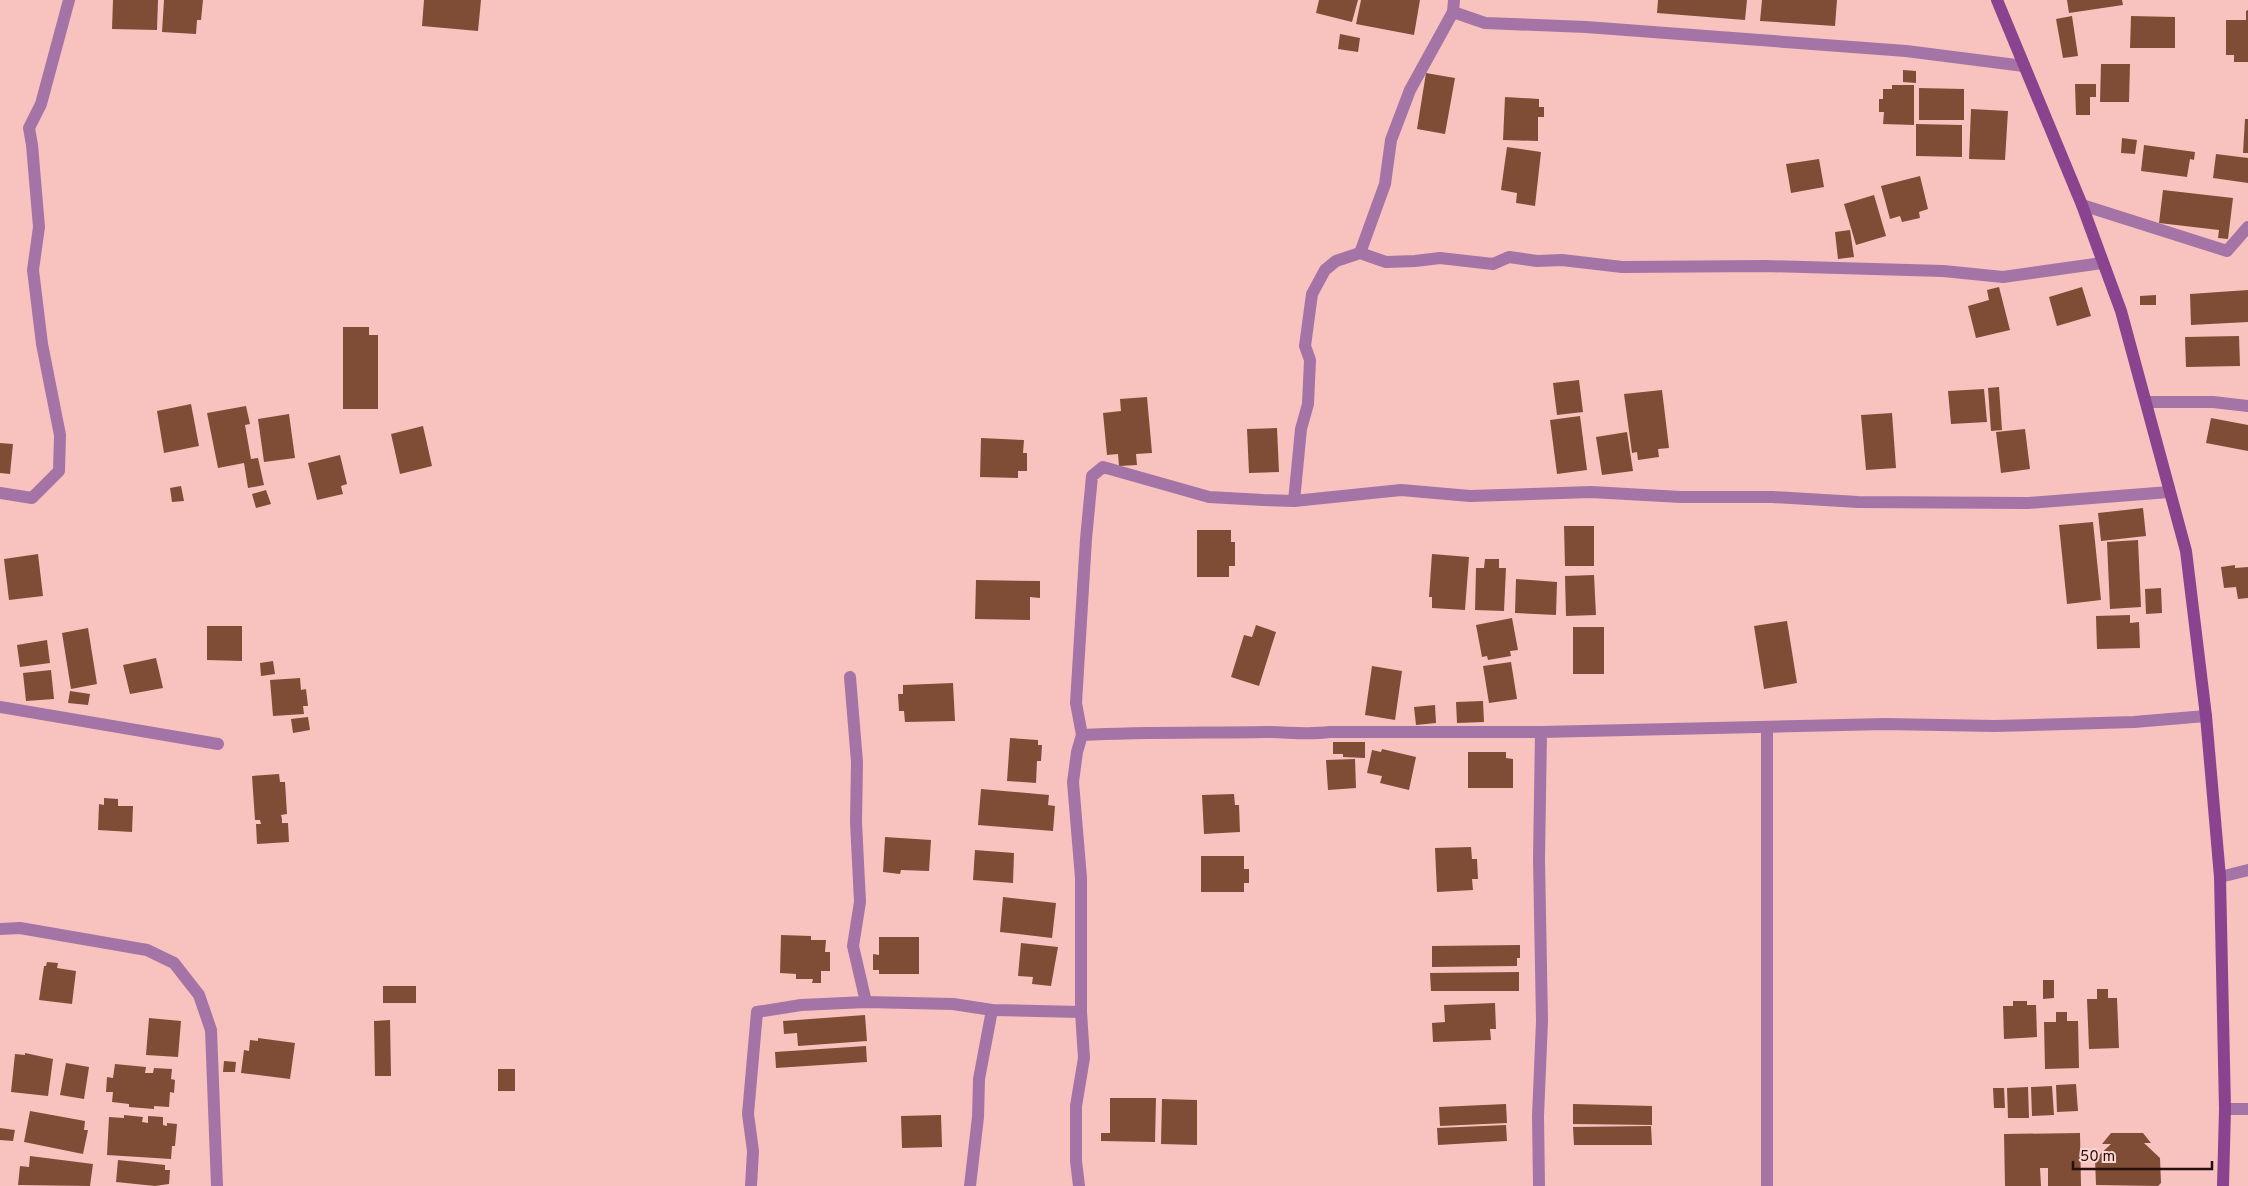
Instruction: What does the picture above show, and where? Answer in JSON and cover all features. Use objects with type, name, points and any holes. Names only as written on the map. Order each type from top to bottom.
[{"type":"street","points":[[0,492],[32,498],[59,471],[60,435],[42,344],[33,270],[39,227],[29,128],[41,104],[69,0]]},
{"type":"street","points":[[1997,0],[2082,205],[2121,311],[2186,551],[2206,716],[2220,877],[2225,1109],[2223,1186]]},
{"type":"street","points":[[1360,253],[1385,184],[1391,140],[1410,90],[1453,6],[1485,23],[1586,27],[1906,52],[2024,66]]},
{"type":"street","points":[[2082,205],[2226,251],[2248,227]]},
{"type":"street","points":[[1294,501],[1301,428],[1308,404],[1310,360],[1305,346],[1312,294],[1325,270],[1336,261],[1360,253],[1386,262],[1440,258],[1493,264],[1509,257],[1536,261],[1562,260],[1622,267],[1765,266],[1944,271],[2003,277],[2102,263]]},
{"type":"street","points":[[2146,402],[2213,402],[2248,406]]},
{"type":"street","points":[[1079,1186],[1076,1161],[1076,1106],[1084,1058],[1081,1012],[1081,878],[1073,782],[1077,752],[1082,735],[1076,703],[1086,539],[1092,476],[1104,467],[1210,497],[1294,501],[1401,490],[1470,496],[1591,492],[1681,497],[1772,497],[1858,502],[2028,503],[2169,492]]},
{"type":"street","points":[[850,677],[857,762],[856,822],[860,902],[853,946],[866,1002]]},
{"type":"street","points":[[0,707],[218,744]]},
{"type":"street","points":[[1082,735],[1268,732],[1306,735],[1330,732],[1541,732],[1885,724],[1994,726],[2134,722],[2206,716]]},
{"type":"street","points":[[1767,727],[1767,1186]]},
{"type":"street","points":[[1539,1186],[1538,1124],[1542,1021],[1538,859],[1541,732]]},
{"type":"street","points":[[2220,877],[2248,870]]},
{"type":"street","points":[[0,929],[20,928],[147,950],[174,963],[199,996],[211,1030],[217,1186]]},
{"type":"street","points":[[751,1186],[753,1151],[748,1114],[757,1012],[801,1005],[866,1002],[953,1004],[992,1010],[1081,1012]]},
{"type":"street","points":[[970,1186],[978,1117],[979,1079],[992,1010]]},
{"type":"street","points":[[2225,1109],[2248,1109]]},
{"type":"building","points":[[113,0],[158,0],[157,30],[112,29]]},
{"type":"building","points":[[164,0],[203,0],[201,20],[197,20],[196,34],[162,32]]},
{"type":"building","points":[[424,0],[481,0],[478,31],[422,26]]},
{"type":"building","points":[[1319,0],[1358,0],[1352,22],[1316,13]]},
{"type":"building","points":[[1361,0],[1420,0],[1414,35],[1356,24]]},
{"type":"building","points":[[1658,0],[1747,0],[1745,20],[1657,13]]},
{"type":"building","points":[[1762,0],[1837,0],[1835,26],[1760,21]]},
{"type":"building","points":[[2067,0],[2122,0],[2123,5],[2069,13]]},
{"type":"building","points":[[2248,10],[2248,62],[2234,62],[2234,55],[2226,55],[2226,20],[2246,20],[2246,11]]},
{"type":"building","points":[[2072,16],[2078,56],[2063,58],[2056,19]]},
{"type":"building","points":[[2131,16],[2175,17],[2175,48],[2130,48]]},
{"type":"building","points":[[1340,34],[1360,38],[1358,52],[1338,49]]},
{"type":"building","points":[[2101,64],[2130,64],[2129,102],[2100,102]]},
{"type":"building","points":[[1903,70],[1916,71],[1916,83],[1903,82]]},
{"type":"building","points":[[1426,73],[1455,78],[1445,134],[1417,129]]},
{"type":"building","points":[[2075,84],[2096,84],[2096,97],[2090,97],[2090,115],[2076,115]]},
{"type":"building","points":[[1892,85],[1914,85],[1914,125],[1883,124],[1884,112],[1879,112],[1879,99],[1883,99],[1883,89],[1892,89]]},
{"type":"building","points":[[1919,88],[1964,89],[1964,120],[1919,120]]},
{"type":"building","points":[[1505,97],[1539,99],[1539,107],[1544,107],[1544,117],[1538,117],[1538,141],[1503,140]]},
{"type":"building","points":[[1971,109],[2008,111],[2005,160],[1969,159]]},
{"type":"building","points":[[2245,119],[2248,119],[2248,153],[2243,153]]},
{"type":"building","points":[[1916,124],[1962,125],[1962,157],[1916,156]]},
{"type":"building","points":[[2122,138],[2137,140],[2135,154],[2121,153]]},
{"type":"building","points":[[2144,145],[2195,152],[2194,160],[2190,159],[2187,177],[2141,171]]},
{"type":"building","points":[[1507,147],[1541,152],[1535,206],[1516,203],[1517,193],[1501,190]]},
{"type":"building","points":[[2216,154],[2248,158],[2248,183],[2213,178]]},
{"type":"building","points":[[1819,159],[1824,187],[1791,193],[1786,164]]},
{"type":"building","points":[[1920,176],[1928,209],[1919,212],[1920,218],[1902,222],[1900,216],[1890,219],[1881,186]]},
{"type":"building","points":[[2163,190],[2233,198],[2228,239],[2218,238],[2219,230],[2159,223]]},
{"type":"building","points":[[1874,195],[1886,236],[1856,245],[1844,204]]},
{"type":"building","points":[[1850,230],[1854,257],[1838,259],[1835,232]]},
{"type":"building","points":[[1999,287],[2010,330],[1976,338],[1968,306],[1989,300],[1987,290]]},
{"type":"building","points":[[2082,287],[2091,316],[2057,326],[2049,297]]},
{"type":"building","points":[[2248,290],[2248,322],[2191,325],[2190,294]]},
{"type":"building","points":[[2156,295],[2156,305],[2140,305],[2140,296]]},
{"type":"building","points":[[343,327],[369,327],[369,335],[378,335],[378,409],[343,409]]},
{"type":"building","points":[[2239,336],[2240,366],[2186,367],[2185,337]]},
{"type":"building","points":[[1579,380],[1583,412],[1557,415],[1553,383]]},
{"type":"building","points":[[1999,387],[2002,430],[1991,431],[1988,388]]},
{"type":"building","points":[[1984,389],[1987,422],[1951,424],[1948,391]]},
{"type":"building","points":[[1662,390],[1669,448],[1658,449],[1659,457],[1638,460],[1637,452],[1632,453],[1624,394]]},
{"type":"building","points":[[1147,397],[1152,453],[1136,454],[1137,465],[1119,466],[1118,454],[1107,455],[1103,413],[1121,411],[1120,399]]},
{"type":"building","points":[[191,404],[199,446],[164,453],[157,411]]},
{"type":"building","points":[[246,406],[250,424],[245,425],[251,459],[258,458],[264,485],[248,488],[244,463],[218,468],[207,413]]},
{"type":"building","points":[[1892,413],[1896,468],[1866,470],[1861,415]]},
{"type":"building","points":[[289,414],[295,458],[264,462],[258,419]]},
{"type":"building","points":[[1580,416],[1587,470],[1557,474],[1550,420]]},
{"type":"building","points":[[2211,418],[2248,425],[2248,451],[2206,443]]},
{"type":"building","points":[[423,426],[432,466],[400,474],[391,434]]},
{"type":"building","points":[[1277,428],[1279,472],[1249,473],[1247,429]]},
{"type":"building","points":[[2025,429],[2030,469],[2001,473],[1996,432]]},
{"type":"building","points":[[1627,432],[1633,471],[1602,475],[1596,437]]},
{"type":"building","points":[[981,438],[1024,440],[1023,453],[1027,453],[1027,471],[1018,471],[1018,478],[980,477]]},
{"type":"building","points":[[0,443],[13,444],[10,474],[0,473]]},
{"type":"building","points":[[340,455],[347,484],[341,486],[343,494],[317,500],[308,463]]},
{"type":"building","points":[[181,486],[184,501],[172,502],[170,488]]},
{"type":"building","points":[[266,490],[271,504],[256,508],[252,494]]},
{"type":"building","points":[[2143,508],[2146,536],[2101,541],[2098,513]]},
{"type":"building","points":[[2093,522],[2101,600],[2067,604],[2059,525]]},
{"type":"building","points":[[1564,526],[1594,526],[1594,566],[1565,566]]},
{"type":"building","points":[[1197,530],[1231,530],[1231,542],[1235,542],[1235,566],[1229,566],[1229,577],[1197,577]]},
{"type":"building","points":[[2138,540],[2141,607],[2110,609],[2107,542]]},
{"type":"building","points":[[38,554],[43,596],[9,600],[4,559]]},
{"type":"building","points":[[1432,554],[1469,557],[1465,610],[1432,608],[1432,597],[1429,597]]},
{"type":"building","points":[[1485,559],[1499,559],[1499,568],[1506,568],[1504,611],[1475,610],[1476,568],[1484,568]]},
{"type":"building","points":[[2235,565],[2235,568],[2248,567],[2248,598],[2238,599],[2236,587],[2224,588],[2221,567]]},
{"type":"building","points":[[1594,575],[1596,615],[1566,616],[1565,576]]},
{"type":"building","points":[[1516,579],[1557,582],[1556,615],[1515,613]]},
{"type":"building","points":[[976,580],[1040,581],[1040,598],[1030,597],[1030,620],[975,619]]},
{"type":"building","points":[[2161,588],[2162,613],[2146,614],[2145,589]]},
{"type":"building","points":[[2130,615],[2130,623],[2139,622],[2140,648],[2097,649],[2096,616]]},
{"type":"building","points":[[1512,618],[1518,650],[1510,651],[1511,656],[1488,660],[1487,656],[1482,657],[1476,625]]},
{"type":"building","points":[[1787,621],[1797,683],[1764,689],[1754,626]]},
{"type":"building","points":[[1256,625],[1276,632],[1259,686],[1231,677],[1244,635],[1252,637]]},
{"type":"building","points":[[207,626],[242,626],[242,661],[207,660]]},
{"type":"building","points":[[1573,627],[1604,627],[1604,674],[1573,674]]},
{"type":"building","points":[[88,628],[97,684],[71,689],[62,633]]},
{"type":"building","points":[[47,640],[50,663],[20,667],[17,645]]},
{"type":"building","points":[[156,658],[163,688],[130,694],[123,665]]},
{"type":"building","points":[[273,661],[275,674],[261,676],[260,663]]},
{"type":"building","points":[[1511,662],[1517,699],[1489,703],[1483,666]]},
{"type":"building","points":[[1372,666],[1402,671],[1395,720],[1365,715]]},
{"type":"building","points":[[51,670],[54,699],[26,701],[23,673]]},
{"type":"building","points":[[300,678],[301,690],[306,689],[308,706],[303,706],[304,714],[273,716],[270,680]]},
{"type":"building","points":[[953,683],[955,721],[905,722],[904,711],[899,711],[898,694],[903,694],[903,685]]},
{"type":"building","points":[[70,691],[90,694],[88,705],[68,703]]},
{"type":"building","points":[[1483,701],[1484,722],[1457,723],[1456,702]]},
{"type":"building","points":[[1435,705],[1436,723],[1416,725],[1414,707]]},
{"type":"building","points":[[308,717],[310,730],[293,733],[291,719]]},
{"type":"building","points":[[1010,738],[1038,740],[1038,745],[1042,745],[1041,761],[1037,761],[1036,783],[1007,781]]},
{"type":"building","points":[[1333,742],[1365,742],[1365,758],[1343,757],[1343,754],[1333,754]]},
{"type":"building","points":[[1382,749],[1416,757],[1409,790],[1380,783],[1382,776],[1367,773],[1372,750],[1381,752]]},
{"type":"building","points":[[1468,752],[1506,752],[1506,758],[1513,759],[1513,788],[1468,788]]},
{"type":"building","points":[[1355,759],[1356,788],[1328,790],[1326,760]]},
{"type":"building","points":[[279,774],[280,782],[285,782],[287,814],[281,815],[282,823],[288,823],[289,842],[257,844],[256,824],[261,824],[260,820],[255,820],[252,776]]},
{"type":"building","points":[[981,789],[1049,795],[1048,805],[1055,806],[1053,831],[978,825]]},
{"type":"building","points":[[1234,794],[1235,805],[1239,805],[1240,832],[1204,834],[1202,795]]},
{"type":"building","points":[[104,798],[118,799],[118,806],[133,806],[132,832],[98,830],[99,804],[104,805]]},
{"type":"building","points":[[885,837],[931,840],[929,871],[901,870],[900,874],[883,872]]},
{"type":"building","points":[[1471,847],[1472,859],[1477,859],[1478,879],[1472,879],[1473,890],[1437,892],[1435,848]]},
{"type":"building","points":[[975,850],[1014,853],[1013,883],[973,880]]},
{"type":"building","points":[[1201,856],[1244,856],[1244,869],[1249,869],[1249,883],[1244,883],[1244,892],[1201,892]]},
{"type":"building","points":[[1003,897],[1056,903],[1052,938],[1000,932]]},
{"type":"building","points":[[781,935],[811,936],[811,940],[826,940],[825,952],[830,952],[830,971],[821,971],[821,983],[812,983],[813,979],[796,979],[796,974],[780,973]]},
{"type":"building","points":[[879,937],[919,937],[919,974],[879,974],[879,970],[873,970],[873,954],[879,955]]},
{"type":"building","points":[[1021,943],[1058,947],[1051,986],[1032,984],[1033,977],[1018,976]]},
{"type":"building","points":[[1520,945],[1520,958],[1517,958],[1517,966],[1432,967],[1432,946]]},
{"type":"building","points":[[47,962],[58,963],[57,968],[76,971],[72,1004],[39,1000],[44,966],[46,966]]},
{"type":"building","points":[[1519,972],[1519,991],[1431,991],[1430,973]]},
{"type":"building","points":[[2043,980],[2054,980],[2054,998],[2043,999]]},
{"type":"building","points":[[383,986],[416,986],[416,1003],[383,1003]]},
{"type":"building","points":[[2097,989],[2108,989],[2108,998],[2117,998],[2119,1048],[2089,1049],[2087,999],[2097,999]]},
{"type":"building","points":[[2013,1001],[2027,1001],[2027,1005],[2036,1005],[2037,1037],[2004,1039],[2003,1006],[2013,1006]]},
{"type":"building","points":[[1495,1003],[1496,1029],[1490,1029],[1491,1040],[1433,1042],[1432,1023],[1445,1022],[1444,1005]]},
{"type":"building","points":[[2056,1012],[2067,1012],[2067,1021],[2078,1021],[2079,1068],[2045,1069],[2044,1022],[2056,1022]]},
{"type":"building","points":[[865,1015],[867,1041],[798,1046],[797,1033],[784,1034],[783,1021]]},
{"type":"building","points":[[149,1018],[181,1021],[178,1057],[146,1055]]},
{"type":"building","points":[[390,1020],[391,1076],[375,1076],[374,1021]]},
{"type":"building","points":[[258,1038],[295,1043],[290,1079],[241,1073],[244,1050],[249,1051],[250,1040],[258,1041]]},
{"type":"building","points":[[866,1046],[867,1062],[776,1068],[775,1052]]},
{"type":"building","points":[[25,1053],[53,1059],[48,1096],[11,1092],[15,1054],[25,1055]]},
{"type":"building","points":[[224,1061],[236,1062],[235,1072],[223,1072]]},
{"type":"building","points":[[66,1063],[89,1067],[84,1099],[60,1095]]},
{"type":"building","points":[[115,1064],[146,1067],[145,1073],[153,1073],[154,1068],[172,1069],[171,1079],[175,1080],[174,1093],[170,1092],[169,1107],[154,1106],[154,1109],[129,1107],[129,1104],[112,1102],[113,1092],[106,1092],[107,1077],[113,1078]]},
{"type":"building","points":[[498,1069],[515,1069],[515,1091],[498,1091]]},
{"type":"building","points":[[2076,1084],[2078,1111],[2057,1112],[2056,1085]]},
{"type":"building","points":[[2052,1086],[2054,1115],[2032,1116],[2031,1087]]},
{"type":"building","points":[[2028,1087],[2029,1118],[2008,1118],[2007,1088]]},
{"type":"building","points":[[1993,1088],[2004,1088],[2005,1108],[1994,1108]]},
{"type":"building","points":[[1110,1098],[1156,1098],[1155,1142],[1101,1141],[1101,1133],[1110,1133]]},
{"type":"building","points":[[1162,1099],[1197,1100],[1197,1145],[1161,1144]]},
{"type":"building","points":[[1506,1104],[1507,1123],[1440,1126],[1439,1107]]},
{"type":"building","points":[[1573,1104],[1652,1106],[1652,1125],[1573,1124]]},
{"type":"building","points":[[30,1111],[85,1121],[84,1130],[88,1130],[83,1154],[24,1142]]},
{"type":"building","points":[[124,1115],[143,1117],[142,1122],[148,1123],[148,1116],[163,1117],[163,1125],[167,1126],[167,1123],[177,1124],[175,1146],[172,1146],[171,1159],[107,1155],[109,1117],[124,1118]]},
{"type":"building","points":[[941,1115],[942,1147],[902,1148],[901,1116]]},
{"type":"building","points":[[1506,1125],[1507,1141],[1438,1145],[1437,1128]]},
{"type":"building","points":[[1651,1126],[1652,1145],[1574,1145],[1573,1127]]},
{"type":"building","points":[[0,1128],[15,1130],[13,1141],[0,1140]]},
{"type":"building","points":[[2080,1133],[2081,1186],[2048,1186],[2048,1168],[2040,1168],[2041,1186],[2005,1186],[2004,1134]]},
{"type":"building","points":[[2111,1133],[2143,1133],[2151,1143],[2144,1143],[2160,1158],[2161,1183],[2158,1186],[2096,1185],[2095,1159],[2111,1144],[2102,1144]]},
{"type":"building","points":[[30,1156],[93,1164],[90,1186],[18,1185],[20,1166],[29,1167]]},
{"type":"building","points":[[118,1160],[165,1165],[165,1170],[170,1170],[169,1184],[155,1186],[116,1182]]}]
